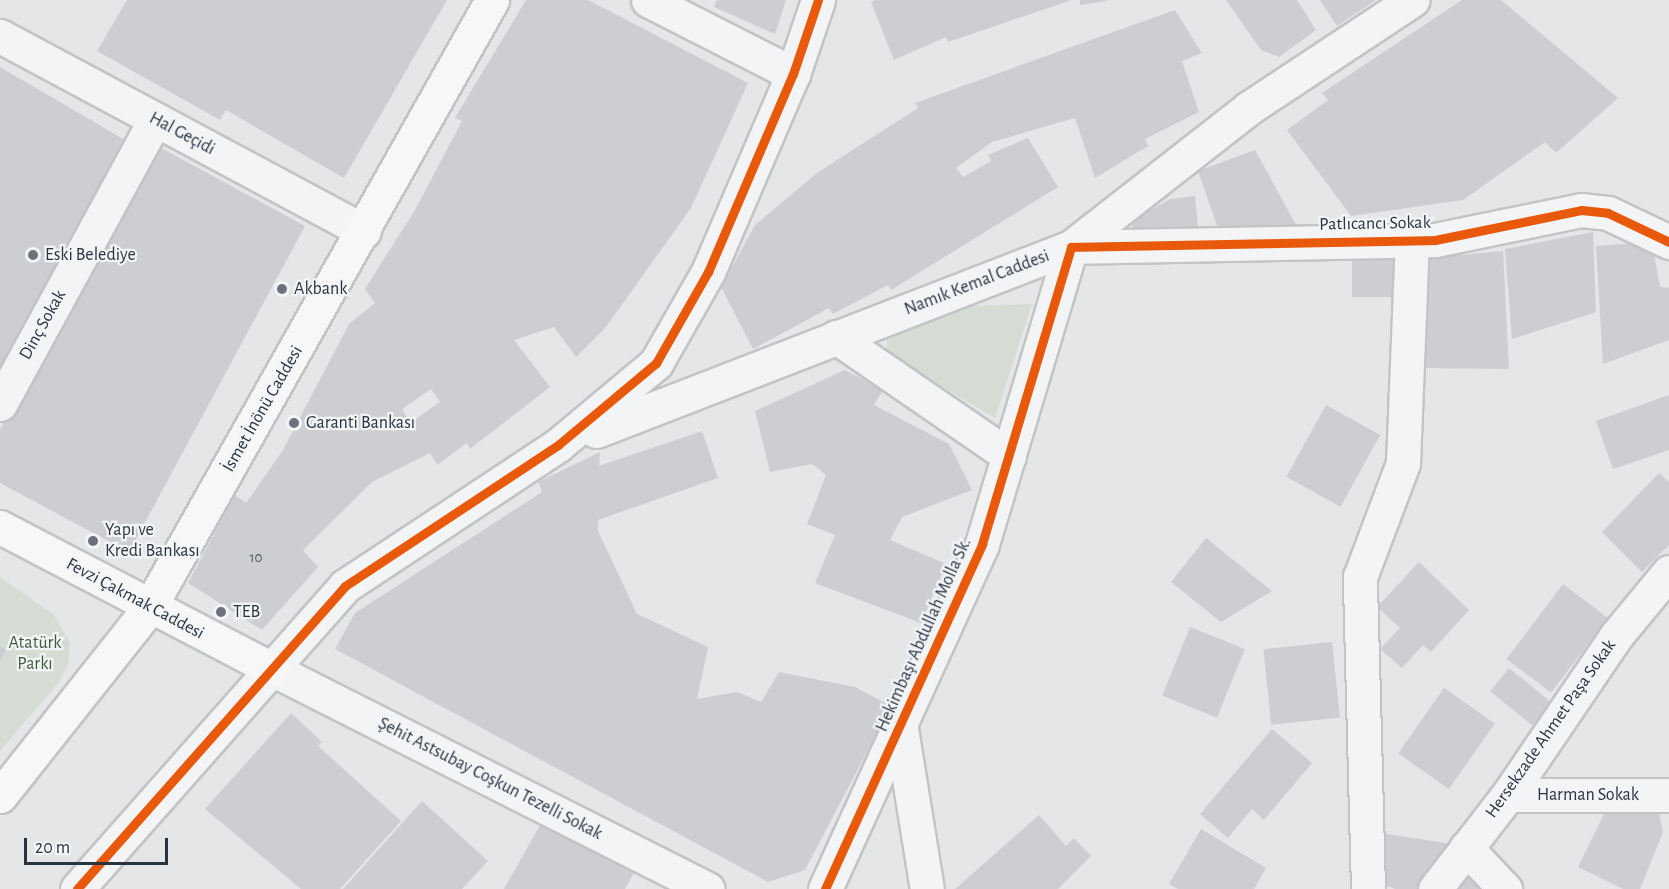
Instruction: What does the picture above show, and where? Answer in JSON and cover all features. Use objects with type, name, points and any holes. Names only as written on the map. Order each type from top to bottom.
[{"type":"main road","name":"İsmet İnönü Caddesi","points":[[0,796],[149,608],[364,231],[492,0]]},
{"type":"main road","name":"Fevzi Çakmak Caddesi","points":[[0,527],[149,608],[272,669]]},
{"type":"street","points":[[648,0],[793,74]]},
{"type":"street","points":[[77,889],[272,669],[361,573],[558,446],[656,363],[708,272],[793,74],[818,0]]},
{"type":"street","name":"Namık Kemal Caddesi","points":[[558,446],[1071,247],[1249,108],[1412,0]]},
{"type":"street","name":"Hal Geçidi","points":[[0,36],[364,231]]},
{"type":"street","name":"Dinç Sokak","points":[[0,404],[155,120]]},
{"type":"street","name":"Patlıcancı Sokak","points":[[1071,247],[1412,241],[1581,210],[1608,213],[1669,243]]},
{"type":"street","points":[[1368,889],[1360,577],[1403,463],[1412,241]]},
{"type":"street","name":"Hekimbaşı Abdullah Molla Sk.","points":[[825,889],[960,603],[1009,456],[1071,247]]},
{"type":"street","points":[[836,337],[1009,456]]},
{"type":"street","name":"Hersekzade Ahmet Paşa Sokak","points":[[1435,889],[1508,795],[1616,636],[1669,572]]},
{"type":"street","name":"Şehit Astsubay Coşkun Tezelli Sokak","points":[[272,669],[708,889]]},
{"type":"street","points":[[901,729],[908,800],[927,889]]},
{"type":"street","name":"Harman Sokak","points":[[1508,795],[1669,795]]},
{"type":"street","points":[[1466,848],[1505,889]]},
{"type":"green space","points":[[1032,304],[995,418],[887,354],[887,340],[966,306]]},
{"type":"green space","name":"Atatürk Parkı","points":[[0,577],[54,615],[70,643],[68,665],[58,683],[0,751]]},
{"type":"building","points":[[127,0],[447,0],[344,178],[226,110],[220,120],[97,51]]},
{"type":"building","points":[[526,0],[588,0],[748,83],[691,208],[606,327],[576,357],[554,327],[514,340],[550,387],[470,449],[467,443],[437,465],[430,453],[372,482],[303,550],[318,567],[262,630],[188,583],[235,495],[246,503],[283,450],[349,324],[375,303],[365,289],[415,210],[462,121],[455,118]],"holes":[[[431,389],[440,402],[410,423],[402,409]]]},
{"type":"building","points":[[717,0],[786,0],[775,34],[714,7]]},
{"type":"building","points":[[875,0],[1069,1],[948,42],[946,37],[894,60],[871,2]]},
{"type":"building","points":[[1080,0],[1106,0],[1107,1],[1080,5]]},
{"type":"building","points":[[1226,0],[1297,0],[1316,30],[1279,57],[1261,50]]},
{"type":"building","points":[[1320,0],[1376,0],[1337,26]]},
{"type":"building","points":[[1462,0],[1501,0],[1618,98],[1556,153],[1545,142],[1463,200],[1351,216],[1287,130],[1328,100],[1322,93]]},
{"type":"building","points":[[1175,10],[1202,53],[1182,61],[1199,112],[1145,139],[1148,146],[1095,178],[1075,118],[992,142],[956,168],[963,177],[991,161],[988,155],[1028,138],[1058,187],[891,290],[888,285],[833,314],[829,308],[753,349],[721,287],[755,225],[817,173],[918,108],[915,103]]},
{"type":"building","name":"Eski Belediye","points":[[0,67],[130,143],[0,368]]},
{"type":"building","points":[[154,144],[305,226],[129,552],[0,483],[0,430]]},
{"type":"building","points":[[1255,150],[1296,225],[1219,231],[1198,171]]},
{"type":"building","points":[[1195,196],[1199,237],[1130,239],[1134,220],[1170,199]]},
{"type":"building","points":[[1593,232],[1596,312],[1512,339],[1505,249]]},
{"type":"building","points":[[1652,242],[1660,287],[1669,288],[1669,340],[1603,364],[1596,246]]},
{"type":"building","points":[[1503,251],[1509,369],[1426,368],[1427,258]]},
{"type":"building","points":[[1352,256],[1400,256],[1400,297],[1352,297]]},
{"type":"building","points":[[845,370],[883,390],[874,405],[949,444],[972,490],[902,517],[890,540],[946,564],[921,623],[815,583],[835,535],[807,524],[826,475],[812,464],[770,472],[755,411]]},
{"type":"building","points":[[1669,395],[1669,450],[1613,469],[1596,421]]},
{"type":"building","points":[[1326,405],[1380,435],[1340,507],[1286,477]]},
{"type":"building","points":[[702,431],[718,478],[598,520],[598,531],[637,614],[708,647],[697,699],[737,692],[761,702],[779,672],[855,687],[891,706],[805,870],[768,882],[335,649],[355,613],[542,492],[538,482],[600,452],[599,466]]},
{"type":"building","points":[[1659,473],[1669,482],[1669,545],[1642,572],[1602,532]]},
{"type":"building","points":[[1206,538],[1272,591],[1221,622],[1171,582]]},
{"type":"building","points":[[1419,562],[1469,610],[1431,652],[1423,645],[1402,668],[1380,649],[1400,628],[1377,607]]},
{"type":"building","points":[[1563,584],[1608,618],[1551,693],[1506,659]]},
{"type":"building","points":[[1190,627],[1245,649],[1217,718],[1162,696]]},
{"type":"building","points":[[1332,642],[1340,718],[1271,725],[1263,649]]},
{"type":"building","points":[[0,646],[7,650],[0,660]]},
{"type":"building","points":[[1509,668],[1551,702],[1532,725],[1490,691]]},
{"type":"building","points":[[1444,688],[1495,724],[1449,789],[1398,754]]},
{"type":"building","points":[[291,713],[322,742],[318,746],[401,821],[340,889],[301,889],[205,809]]},
{"type":"building","points":[[1272,729],[1312,763],[1264,820],[1252,809],[1228,838],[1200,814]]},
{"type":"building","points":[[422,801],[488,861],[462,889],[343,889]]},
{"type":"building","points":[[1606,810],[1659,813],[1663,832],[1640,889],[1623,889],[1578,867]]},
{"type":"building","points":[[1039,815],[1066,846],[1074,838],[1091,856],[1058,889],[955,889]]},
{"type":"building","points":[[544,818],[636,869],[625,889],[504,889]]},
{"type":"building","points":[[1201,829],[1266,868],[1254,889],[1178,889],[1169,884]]},
{"type":"building","points":[[1380,833],[1452,844],[1421,889],[1395,889],[1379,883]]},
{"type":"building","points":[[1462,874],[1481,889],[1451,889]]},
{"type":"cycle path","points":[[77,889],[345,586],[558,445],[656,363],[708,272],[793,74],[818,0]]},
{"type":"cycle path","points":[[825,889],[982,544],[1071,247],[1435,240],[1581,210],[1608,213],[1669,242]]},
{"type":"place","name":"Eski Belediye","points":[[33,255]]},
{"type":"place","name":"Akbank","points":[[282,289]]},
{"type":"place","name":"Garanti Bankası","points":[[294,423]]},
{"type":"place","name":"Yapı ve Kredi Bankası","points":[[93,541]]},
{"type":"place","name":"TEB","points":[[221,612]]}]
